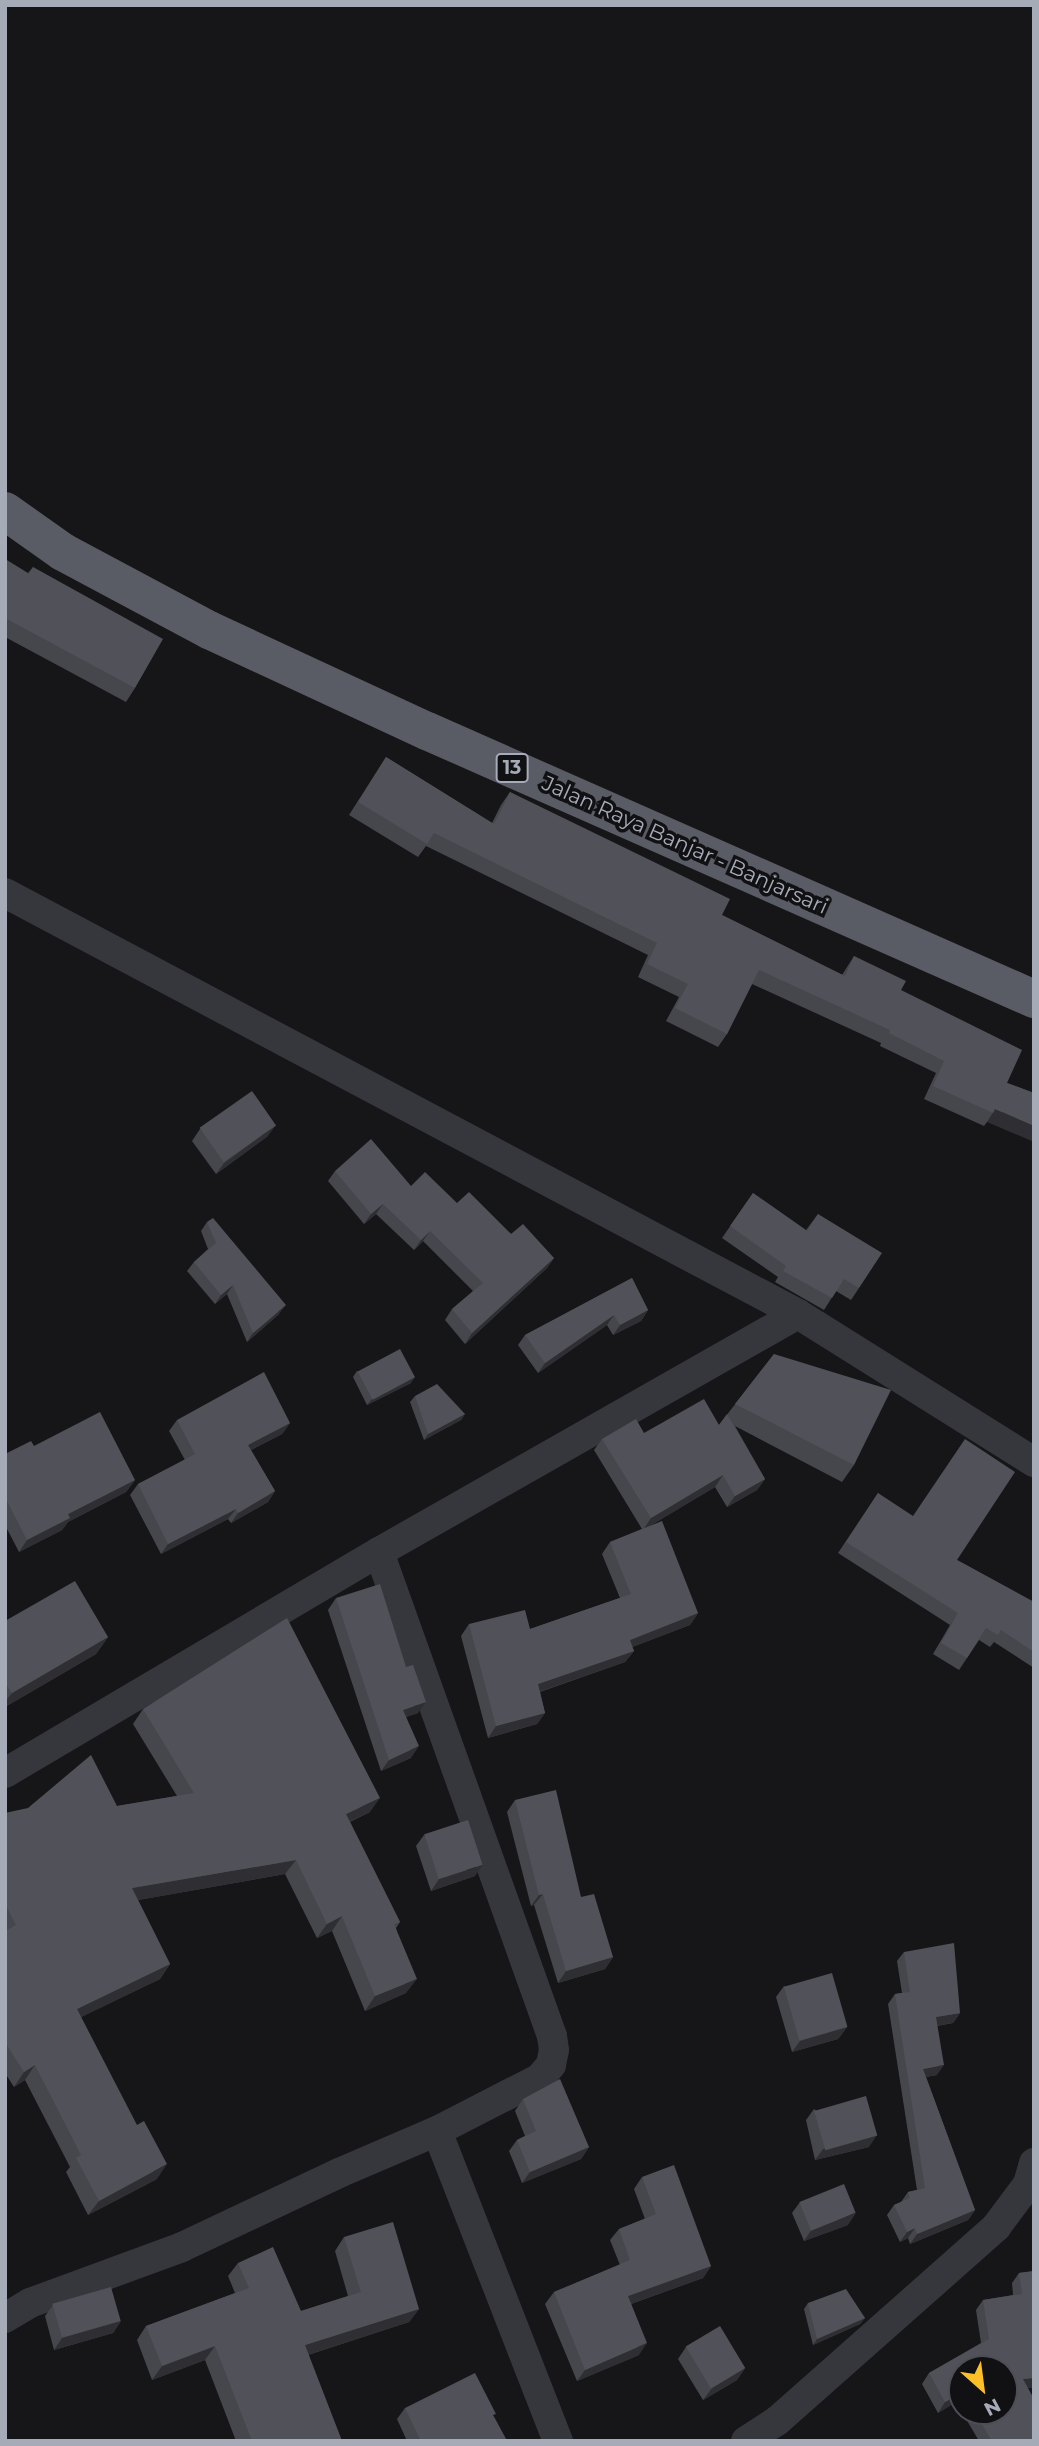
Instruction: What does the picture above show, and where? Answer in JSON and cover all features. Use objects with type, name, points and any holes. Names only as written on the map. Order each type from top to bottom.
[{"type":"highway","name":"Jalan Raya Banjar - Banjarsari","points":[[5,511],[63,552],[209,630],[427,730],[1034,999]]},
{"type":"street","points":[[5,893],[798,1314],[1034,1462]]},
{"type":"street","points":[[5,1773],[379,1552],[798,1314]]},
{"type":"street","points":[[5,2318],[30,2303],[182,2247],[338,2173],[437,2131],[540,2078],[551,2065],[554,2050],[379,1552]]},
{"type":"street","points":[[437,2131],[558,2441]]},
{"type":"street","points":[[746,2441],[778,2421],[996,2227],[1028,2184],[1034,2163]]},
{"type":"building","points":[[5,559],[29,574],[33,567],[163,639],[135,688],[5,618]]},
{"type":"building","points":[[386,757],[494,824],[510,792],[730,899],[722,915],[845,976],[854,956],[906,981],[901,990],[1022,1050],[1007,1083],[1034,1093],[1034,1126],[995,1109],[993,1113],[933,1086],[944,1061],[889,1033],[890,1030],[759,970],[727,1034],[675,1008],[688,984],[647,964],[657,943],[434,833],[427,844],[358,802]]},
{"type":"building","points":[[252,1091],[276,1125],[224,1162],[200,1128]]},
{"type":"building","points":[[371,1139],[411,1186],[425,1172],[457,1203],[469,1192],[511,1234],[523,1224],[554,1258],[472,1333],[452,1309],[483,1283],[430,1231],[421,1240],[383,1204],[371,1214],[335,1171]]},
{"type":"building","points":[[753,1193],[807,1231],[818,1214],[882,1253],[859,1288],[844,1279],[832,1298],[783,1271],[786,1266],[730,1226]]},
{"type":"building","points":[[213,1218],[286,1305],[253,1333],[233,1285],[221,1295],[194,1262],[216,1243],[207,1222]]},
{"type":"building","points":[[632,1278],[648,1310],[620,1325],[614,1315],[545,1363],[525,1335]]},
{"type":"building","points":[[400,1349],[415,1377],[373,1400],[358,1372]]},
{"type":"building","points":[[774,1354],[891,1390],[854,1465],[735,1404]]},
{"type":"building","points":[[264,1372],[290,1423],[248,1445],[275,1491],[238,1513],[236,1509],[168,1544],[138,1484],[195,1454],[177,1420]]},
{"type":"building","points":[[437,1384],[465,1414],[428,1434],[415,1396]]},
{"type":"building","points":[[704,1399],[719,1425],[727,1414],[765,1479],[735,1496],[723,1475],[651,1518],[602,1439],[636,1419],[644,1433]]},
{"type":"building","points":[[100,1412],[135,1480],[68,1514],[70,1518],[27,1540],[5,1497],[5,1454],[31,1441],[34,1446]]},
{"type":"building","points":[[965,1439],[1015,1472],[957,1560],[1034,1602],[1034,1652],[1001,1630],[998,1635],[986,1628],[967,1658],[941,1643],[958,1613],[846,1542],[878,1493],[913,1516]]},
{"type":"building","points":[[662,1521],[698,1613],[630,1640],[634,1651],[538,1684],[545,1713],[496,1726],[469,1624],[525,1610],[530,1629],[631,1594],[610,1542]]},
{"type":"building","points":[[75,1581],[108,1637],[12,1693],[5,1683],[5,1621]]},
{"type":"building","points":[[380,1584],[406,1667],[413,1665],[426,1702],[403,1710],[419,1746],[389,1760],[336,1598]]},
{"type":"building","points":[[287,1618],[380,1798],[346,1814],[400,1922],[394,1924],[417,1979],[375,1996],[342,1916],[327,1924],[296,1860],[132,1888],[170,1964],[77,2009],[137,2125],[144,2121],[167,2164],[99,2201],[76,2158],[81,2155],[35,2065],[24,2072],[5,2042],[5,1931],[16,1925],[5,1904],[5,1813],[28,1808],[91,1755],[117,1806],[194,1793],[143,1709]]},
{"type":"building","points":[[556,1790],[581,1897],[594,1894],[613,1957],[566,1971],[543,1894],[539,1895],[515,1800]]},
{"type":"building","points":[[468,1820],[483,1865],[439,1879],[424,1834]]},
{"type":"building","points":[[954,1943],[960,2013],[936,2017],[944,2065],[923,2069],[975,2210],[917,2234],[915,2228],[907,2232],[894,2205],[910,2198],[908,2192],[925,2188],[895,1994],[910,1992],[904,1952]]},
{"type":"building","points":[[832,1973],[847,2027],[799,2041],[784,1987]]},
{"type":"building","points":[[560,2079],[589,2147],[530,2172],[517,2140],[536,2131],[523,2099]]},
{"type":"building","points":[[866,2096],[877,2135],[825,2150],[814,2111]]},
{"type":"building","points":[[674,2165],[711,2266],[628,2296],[647,2343],[585,2370],[554,2292],[630,2260],[619,2229],[656,2214],[642,2177]]},
{"type":"building","points":[[844,2184],[856,2213],[811,2231],[799,2202]]},
{"type":"building","points":[[393,2222],[419,2309],[305,2345],[342,2441],[252,2441],[215,2346],[162,2366],[146,2326],[249,2288],[238,2263],[273,2247],[301,2311],[361,2292],[344,2237]]},
{"type":"building","points":[[1034,2271],[1034,2378],[1023,2379],[1034,2399],[1034,2441],[992,2441],[982,2425],[1018,2425],[1018,2355],[961,2355],[989,2339],[983,2300],[1022,2294],[1019,2273]]},
{"type":"building","points":[[111,2287],[121,2321],[62,2337],[52,2304]]},
{"type":"building","points":[[846,2289],[865,2318],[817,2339],[808,2303]]},
{"type":"building","points":[[720,2326],[745,2368],[711,2389],[686,2347]]},
{"type":"building","points":[[948,2362],[948,2400],[945,2402],[929,2373]]},
{"type":"building","points":[[475,2373],[507,2441],[421,2441],[405,2408]]}]
